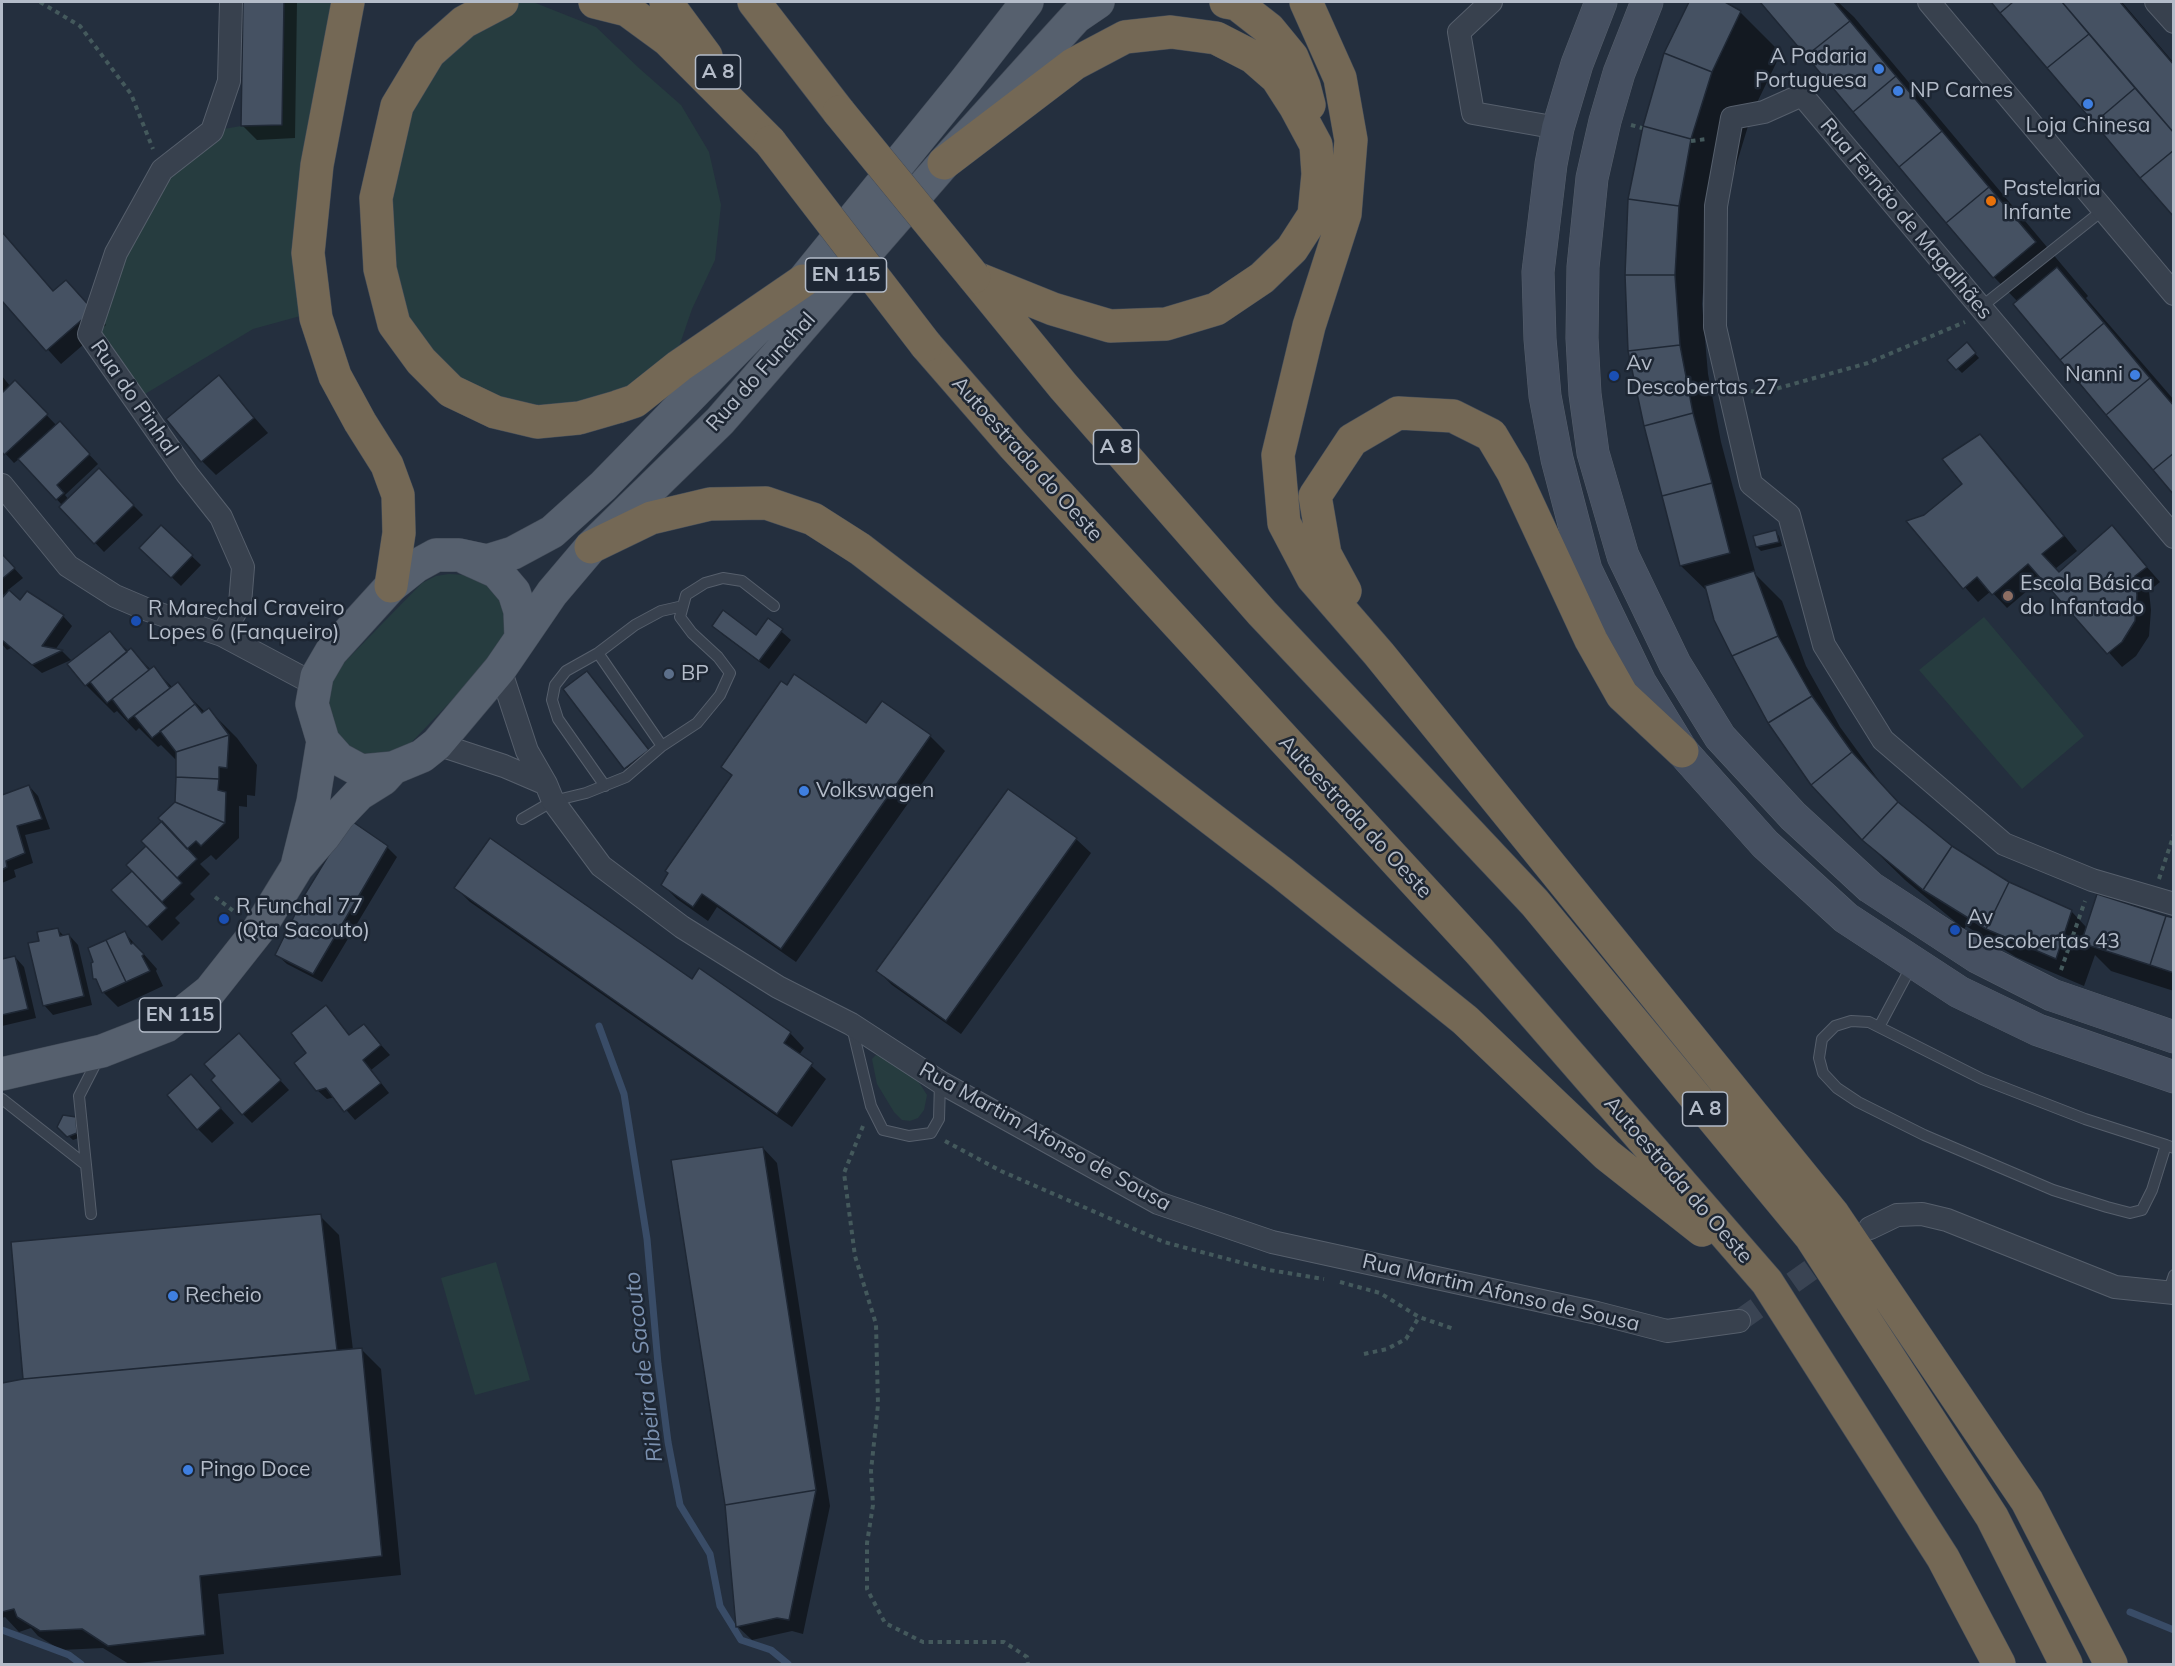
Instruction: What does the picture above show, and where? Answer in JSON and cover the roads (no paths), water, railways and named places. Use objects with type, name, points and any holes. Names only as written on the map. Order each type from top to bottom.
[{"type":"highway","points":[[348,2],[317,165],[308,253],[316,318],[335,376],[387,465],[398,495],[399,533],[391,586]]},
{"type":"highway","points":[[502,2],[464,22],[429,53],[397,106],[376,198],[381,269],[394,324],[421,361],[451,391],[495,412],[537,422],[579,418],[617,407],[635,401],[679,366],[803,281]]},
{"type":"highway","points":[[595,2],[627,10],[668,40],[770,142]]},
{"type":"highway","name":"Autoestrada do Oeste","points":[[666,2],[926,345],[1012,445],[1480,952],[1767,1282],[1943,1558],[1999,1665]]},
{"type":"highway","name":"A 8","points":[[754,2],[839,112],[1063,386],[1262,613],[1535,903],[1811,1237],[1992,1517],[2066,1665]]},
{"type":"highway","points":[[974,278],[1053,309],[1110,326],[1166,324],[1216,309],[1262,279],[1292,249],[1314,215],[1318,174],[1312,115],[1304,86],[1292,57],[1269,29],[1237,4],[1226,2]]},
{"type":"highway","points":[[1306,2],[1340,78],[1351,140],[1345,214],[1309,326],[1278,455],[1284,523],[1312,578],[1378,654],[1833,1214],[2027,1500],[2112,1665]]},
{"type":"highway","points":[[944,163],[1074,64],[1125,37],[1171,32],[1216,38],[1253,57],[1277,78],[1295,105],[1316,145]]},
{"type":"highway","points":[[1378,654],[1325,554],[1315,496],[1352,440],[1398,413],[1453,416],[1491,435],[1513,472],[1591,640],[1622,695],[1682,751]]},
{"type":"highway","points":[[591,547],[651,518],[710,504],[766,503],[813,519],[860,549],[1328,910],[1465,1020],[1607,1155],[1767,1282]]},
{"type":"main road","name":"Rua do Funchal","points":[[1027,2],[803,281],[603,486],[552,532],[513,553],[487,561],[459,555],[436,555],[416,566],[391,586],[331,652],[314,684],[312,704],[323,741],[339,759],[361,771],[393,768],[422,756],[437,744],[500,669],[552,593],[591,547],[720,421],[944,163],[1076,16],[1098,2]]},
{"type":"main road","points":[[1601,2],[1577,64],[1558,128],[1549,174],[1538,272],[1540,339],[1545,396],[1563,483],[1586,570],[1640,682],[1682,751],[1765,844],[1846,918],[1959,992],[2038,1030],[2174,1077]]},
{"type":"main road","points":[[1647,2],[1619,73],[1592,178],[1583,267],[1582,338],[1585,394],[1593,453],[1623,556],[1675,664],[1720,737],[1793,816],[1870,887],[1977,957],[2052,995],[2174,1037]]},
{"type":"main road","points":[[1563,483],[1599,473]]},
{"type":"main road","points":[[459,555],[497,572],[514,592],[520,611],[521,638]]},
{"type":"main road","name":"Rua do Funchal","points":[[297,867],[313,802],[323,741]]},
{"type":"main road","name":"Rua do Funchal","points":[[2,1074],[102,1051],[166,1026],[210,991],[259,929],[297,867],[339,815],[359,794],[384,779],[393,768]]},
{"type":"street","name":"Rua do Pinhal","points":[[222,635],[240,604],[243,567],[222,517],[188,474],[89,334],[116,253],[162,170],[212,131],[229,81],[231,2]]},
{"type":"street","points":[[1491,2],[1459,32],[1473,113],[1558,128]]},
{"type":"street","points":[[1929,2],[2172,291]]},
{"type":"street","points":[[2156,2],[2174,22]]},
{"type":"street","name":"Rua Fernão de Magalhães","points":[[2163,901],[2092,880],[2004,844],[1884,740],[1824,645],[1789,515],[1751,484],[1715,327],[1716,206],[1732,118],[1764,112],[1802,95],[2174,537]]},
{"type":"street","points":[[2,485],[68,566],[115,596],[148,610],[222,635],[314,684]]},
{"type":"street","name":"Rua Martim Afonso de Sousa","points":[[500,669],[527,751],[549,792],[601,866],[682,927],[778,987],[851,1024],[940,1082],[1158,1203],[1272,1242],[1597,1313],[1667,1331],[1738,1321]]},
{"type":"street","points":[[437,744],[504,766],[549,792]]},
{"type":"street","points":[[1870,1228],[1897,1215],[1922,1214],[1947,1220],[2115,1287],[2172,1287]]},
{"type":"lane","points":[[1983,311],[2103,210]]},
{"type":"lane","points":[[522,819],[549,792],[586,794],[626,777],[662,746],[697,723],[720,695],[730,673],[680,617],[686,595],[705,583],[723,578],[742,581],[774,606]]},
{"type":"lane","points":[[605,786],[558,719],[552,700],[555,685],[566,671],[598,653],[635,625],[661,611],[683,606]]},
{"type":"lane","points":[[598,653],[662,746]]},
{"type":"lane","points":[[1879,1027],[1914,963]]},
{"type":"lane","points":[[1851,1021],[1869,1022],[1982,1079],[2085,1119],[2170,1146],[2142,1210],[2130,1213],[2053,1190],[1924,1135],[1858,1102],[1837,1088],[1823,1073],[1818,1058],[1822,1039],[1835,1026],[1851,1021]]},
{"type":"lane","points":[[851,1024],[871,1106],[883,1130],[909,1136],[931,1133],[939,1119],[940,1082]]},
{"type":"lane","points":[[91,1214],[79,1096],[102,1051]]},
{"type":"lane","points":[[2,1099],[86,1165]]},
{"type":"waterway","name":"Ribeira de Sacouto","points":[[599,1026],[624,1094],[647,1239],[658,1364],[668,1442],[680,1505],[710,1554],[720,1606],[741,1640],[771,1650],[788,1664]]},
{"type":"waterway","points":[[2130,1612],[2174,1630]]},
{"type":"waterway","points":[[2,1630],[69,1655],[81,1664]]},
{"type":"tunnel","points":[[1739,1321],[1836,1252]]},
{"type":"place","name":"A Padaria Portuguesa","points":[[1879,69]]},
{"type":"place","name":"NP Carnes","points":[[1898,91]]},
{"type":"place","name":"Loja Chinesa","points":[[2088,104]]},
{"type":"place","name":"Pastelaria Infante","points":[[1991,201]]},
{"type":"place","name":"Nanni","points":[[2135,375]]},
{"type":"place","name":"Av Descobertas 27","points":[[1614,376]]},
{"type":"place","name":"Escola Básica do Infantado","points":[[2008,596]]},
{"type":"place","name":"R Marechal Craveiro Lopes 6 (Fanqueiro)","points":[[136,621]]},
{"type":"place","name":"BP","points":[[669,674]]},
{"type":"place","name":"Volkswagen","points":[[804,791]]},
{"type":"place","name":"R Funchal 77 (Qta Sacouto)","points":[[224,919]]},
{"type":"place","name":"Av Descobertas 43","points":[[1955,930]]},
{"type":"place","name":"Recheio","points":[[173,1296]]},
{"type":"place","name":"Pingo Doce","points":[[188,1470]]}]
